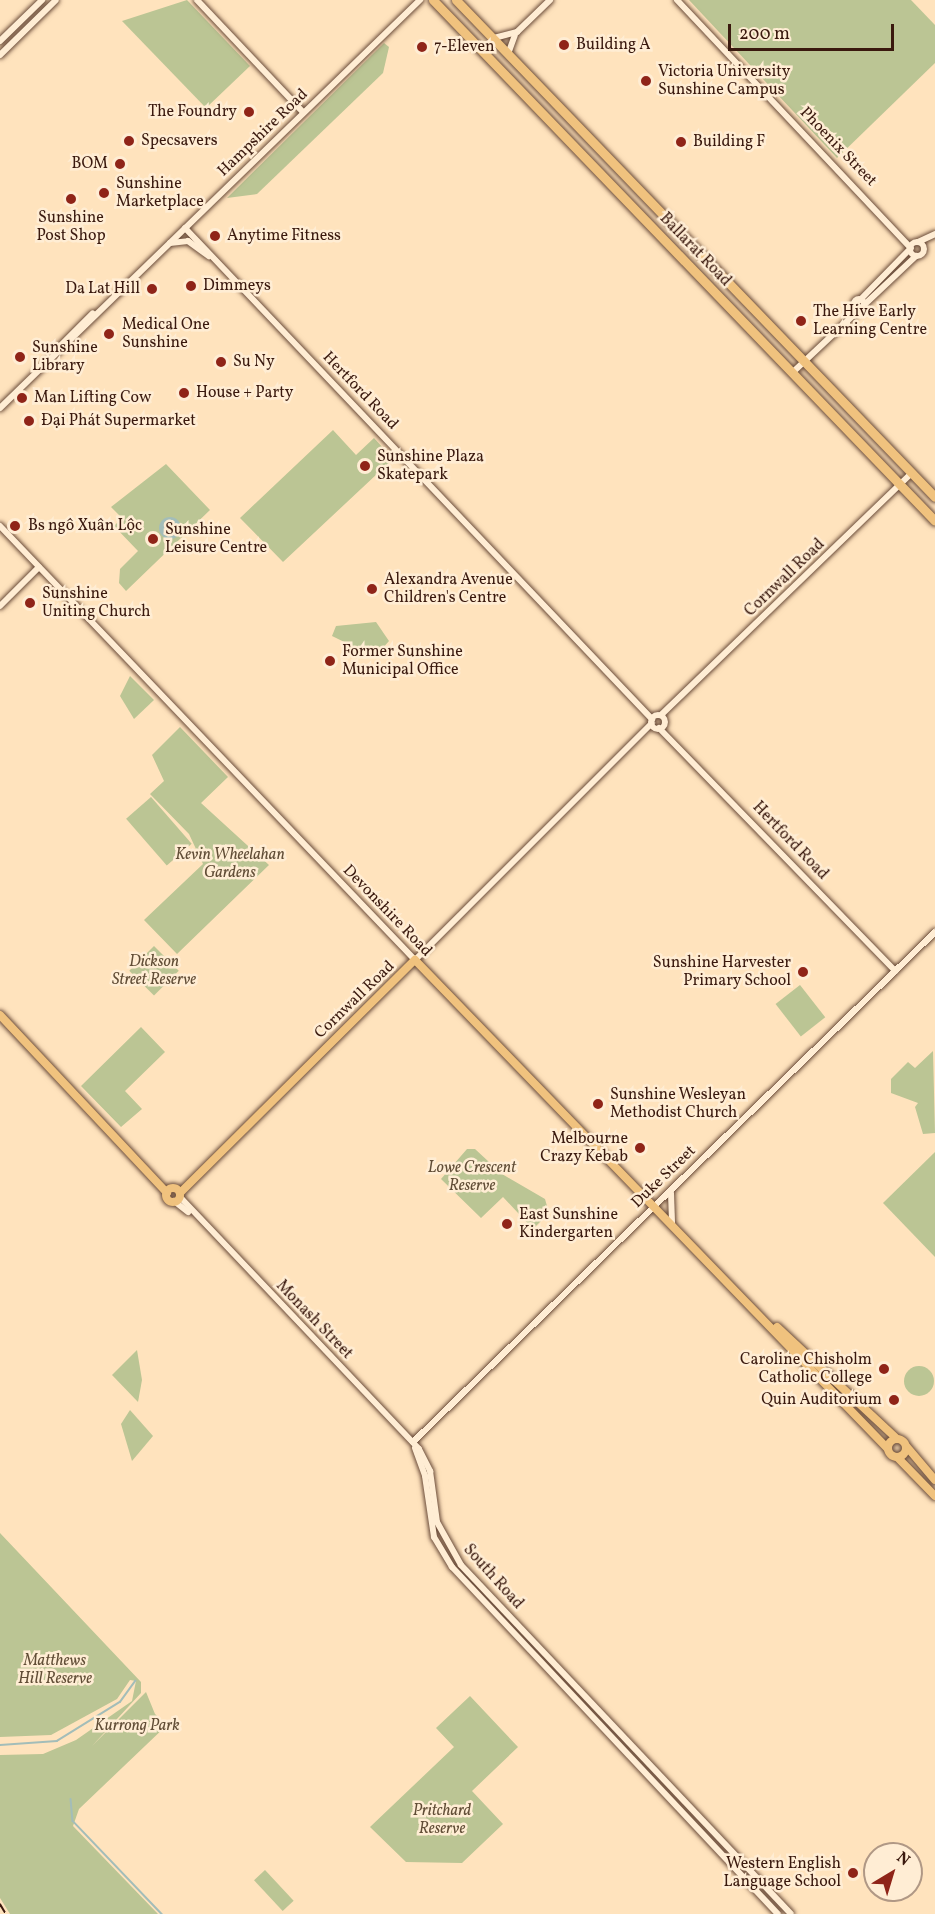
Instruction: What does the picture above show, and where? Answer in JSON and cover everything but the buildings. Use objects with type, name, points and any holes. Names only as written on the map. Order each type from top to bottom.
[{"type":"highway","name":"Ballarat Road","points":[[432,0],[935,520]]},
{"type":"highway","name":"Ballarat Road","points":[[456,0],[935,497]]},
{"type":"highway","points":[[464,32],[480,25]]},
{"type":"main road","name":"Cornwall Road","points":[[175,1193],[415,960]]},
{"type":"main road","name":"Devonshire Road","points":[[415,960],[652,1208],[757,1312]]},
{"type":"main road","name":"Monash Street","points":[[0,1015],[175,1193]]},
{"type":"main road","points":[[757,1312],[907,1447],[935,1480]]},
{"type":"main road","points":[[757,1312],[935,1496]]},
{"type":"main road","points":[[888,1449],[897,1439]]},
{"type":"main road","points":[[897,1458],[907,1447]]},
{"type":"street","points":[[0,41],[42,0]]},
{"type":"street","points":[[0,55],[56,0]]},
{"type":"street","points":[[197,0],[303,112]]},
{"type":"street","name":"Hampshire Road","points":[[0,408],[420,0]]},
{"type":"street","points":[[508,54],[517,32],[550,0]]},
{"type":"street","name":"Phoenix Street","points":[[676,0],[904,235],[916,256]]},
{"type":"street","points":[[493,38],[517,32]]},
{"type":"street","name":"Hertford Road","points":[[185,228],[896,970]]},
{"type":"street","points":[[792,373],[841,325],[917,242],[935,234]]},
{"type":"street","points":[[859,305],[924,249],[935,234]]},
{"type":"street","name":"Phoenix Street","points":[[904,235],[917,242]]},
{"type":"street","points":[[167,244],[188,241],[217,261]]},
{"type":"street","points":[[917,242],[924,249]]},
{"type":"street","name":"Cornwall Road","points":[[415,960],[912,473]]},
{"type":"street","name":"Devonshire Road","points":[[0,526],[415,960]]},
{"type":"street","points":[[0,606],[39,567]]},
{"type":"street","name":"Duke Street","points":[[413,1442],[935,932]]},
{"type":"street","points":[[672,1190],[667,1205],[676,1232]]},
{"type":"street","name":"Monash Street","points":[[175,1193],[196,1218],[413,1442]]},
{"type":"street","name":"South Road","points":[[413,1442],[428,1464],[437,1522],[455,1556],[791,1914]]},
{"type":"street","name":"South Road","points":[[413,1442],[426,1476],[430,1526],[444,1556],[778,1914]]},
{"type":"street","points":[[607,1732],[609,1722]]},
{"type":"street","points":[[670,1798],[674,1791]]},
{"type":"street","points":[[756,1890],[762,1883]]},
{"type":"green space","points":[[187,0],[250,66],[206,108],[122,21]]},
{"type":"green space","points":[[689,0],[911,0],[935,25],[935,63],[837,158]]},
{"type":"green space","points":[[384,43],[389,47],[383,73],[257,194],[227,198]]},
{"type":"green space","points":[[333,430],[356,455],[374,438],[393,459],[283,562],[240,518]]},
{"type":"green space","name":"Sunshine Leisure Centre","points":[[166,464],[210,510],[126,591],[119,583],[120,569],[138,551],[114,526],[122,518],[111,507]]},
{"type":"green space","points":[[376,622],[389,641],[375,657],[332,636],[336,626]]},
{"type":"green space","points":[[130,676],[154,700],[134,719],[120,696]]},
{"type":"green space","name":"Kevin Wheelahan Gardens","points":[[180,727],[228,777],[201,803],[269,865],[177,954],[144,920],[203,864],[189,834],[150,794],[164,781],[152,755]]},
{"type":"green space","points":[[151,797],[192,844],[167,865],[126,819]]},
{"type":"green space","name":"Dickson Street Reserve","points":[[154,946],[179,971],[154,995],[129,971]]},
{"type":"green space","points":[[800,985],[825,1017],[801,1036],[776,1004]]},
{"type":"green space","points":[[141,1027],[165,1052],[125,1091],[142,1109],[121,1127],[81,1086]]},
{"type":"green space","points":[[933,1051],[935,1133],[923,1134],[915,1107],[918,1103],[891,1093],[891,1079],[908,1062],[915,1068]]},
{"type":"green space","name":"Lowe Crescent Reserve","points":[[467,1149],[475,1149],[502,1174],[545,1199],[549,1213],[533,1229],[503,1197],[481,1218],[441,1179]]},
{"type":"green space","points":[[935,1152],[935,1257],[883,1203]]},
{"type":"green space","points":[[137,1350],[142,1380],[138,1402],[112,1375]]},
{"type":"green space","points":[[919,1366],[929,1371],[934,1381],[929,1391],[919,1396],[909,1391],[904,1381],[909,1371]]},
{"type":"green space","points":[[130,1410],[153,1436],[132,1461],[121,1424]]},
{"type":"green space","points":[[0,1533],[141,1682],[141,1693],[92,1746],[146,1692],[155,1714],[167,1725],[79,1809],[73,1826],[158,1914],[10,1914],[0,1898],[0,1755],[43,1754],[76,1740],[132,1701],[136,1681],[130,1680],[117,1699],[51,1735],[0,1737]]},
{"type":"green space","name":"Pritchard Reserve","points":[[470,1696],[518,1747],[472,1791],[503,1824],[462,1863],[406,1862],[370,1827],[454,1747],[436,1728]]},
{"type":"green space","points":[[265,1870],[294,1901],[283,1911],[254,1880]]},
{"type":"water","points":[[170,517],[178,520],[181,528],[178,536],[170,539],[162,536],[159,528],[162,520]]},
{"type":"waterway","points":[[0,1745],[57,1741],[120,1702],[135,1681]]},
{"type":"waterway","points":[[71,1799],[73,1821],[162,1914]]},
{"type":"railway","points":[[0,1904],[6,1914]]},
{"type":"place","name":"Building A","points":[[564,45]]},
{"type":"place","name":"7-Eleven","points":[[422,47]]},
{"type":"place","name":"Victoria University Sunshine Campus","points":[[646,81]]},
{"type":"place","name":"The Foundry","points":[[249,112]]},
{"type":"place","name":"Specsavers","points":[[129,141]]},
{"type":"place","name":"Building F","points":[[681,142]]},
{"type":"place","name":"BOM","points":[[120,164]]},
{"type":"place","name":"Sunshine Marketplace","points":[[104,193]]},
{"type":"place","name":"Sunshine Post Shop","points":[[71,199]]},
{"type":"place","name":"Anytime Fitness","points":[[215,236]]},
{"type":"place","name":"Dimmeys","points":[[191,286]]},
{"type":"place","name":"Da Lat Hill","points":[[152,289]]},
{"type":"place","name":"The Hive Early Learning Centre","points":[[801,321]]},
{"type":"place","name":"Medical One Sunshine","points":[[109,334]]},
{"type":"place","name":"Sunshine Library","points":[[20,357]]},
{"type":"place","name":"Su Ny","points":[[221,362]]},
{"type":"place","name":"House + Party","points":[[184,393]]},
{"type":"place","name":"Man Lifting Cow","points":[[22,398]]},
{"type":"place","name":"Đại Phát Supermarket","points":[[29,421]]},
{"type":"place","name":"Sunshine Plaza Skatepark","points":[[365,466]]},
{"type":"place","name":"Bs ngô Xuân Lộc","points":[[15,526]]},
{"type":"place","name":"Sunshine Leisure Centre","points":[[153,539]]},
{"type":"place","name":"Alexandra Avenue Children's Centre","points":[[372,589]]},
{"type":"place","name":"Sunshine Uniting Church","points":[[30,603]]},
{"type":"place","name":"Former Sunshine Municipal Office","points":[[330,661]]},
{"type":"place","name":"Sunshine Harvester Primary School","points":[[803,972]]},
{"type":"place","name":"Sunshine Wesleyan Methodist Church","points":[[598,1104]]},
{"type":"place","name":"Melbourne Crazy Kebab","points":[[640,1148]]},
{"type":"place","name":"East Sunshine Kindergarten","points":[[507,1224]]},
{"type":"place","name":"Caroline Chisholm Catholic College","points":[[884,1369]]},
{"type":"place","name":"Quin Auditorium","points":[[894,1400]]},
{"type":"place","name":"Western English Language School","points":[[853,1873]]},
{"type":"park label","name":"Matthews Hill Reserve","points":[[55,1670]]},
{"type":"park label","name":"Kurrong Park","points":[[137,1726]]}]
